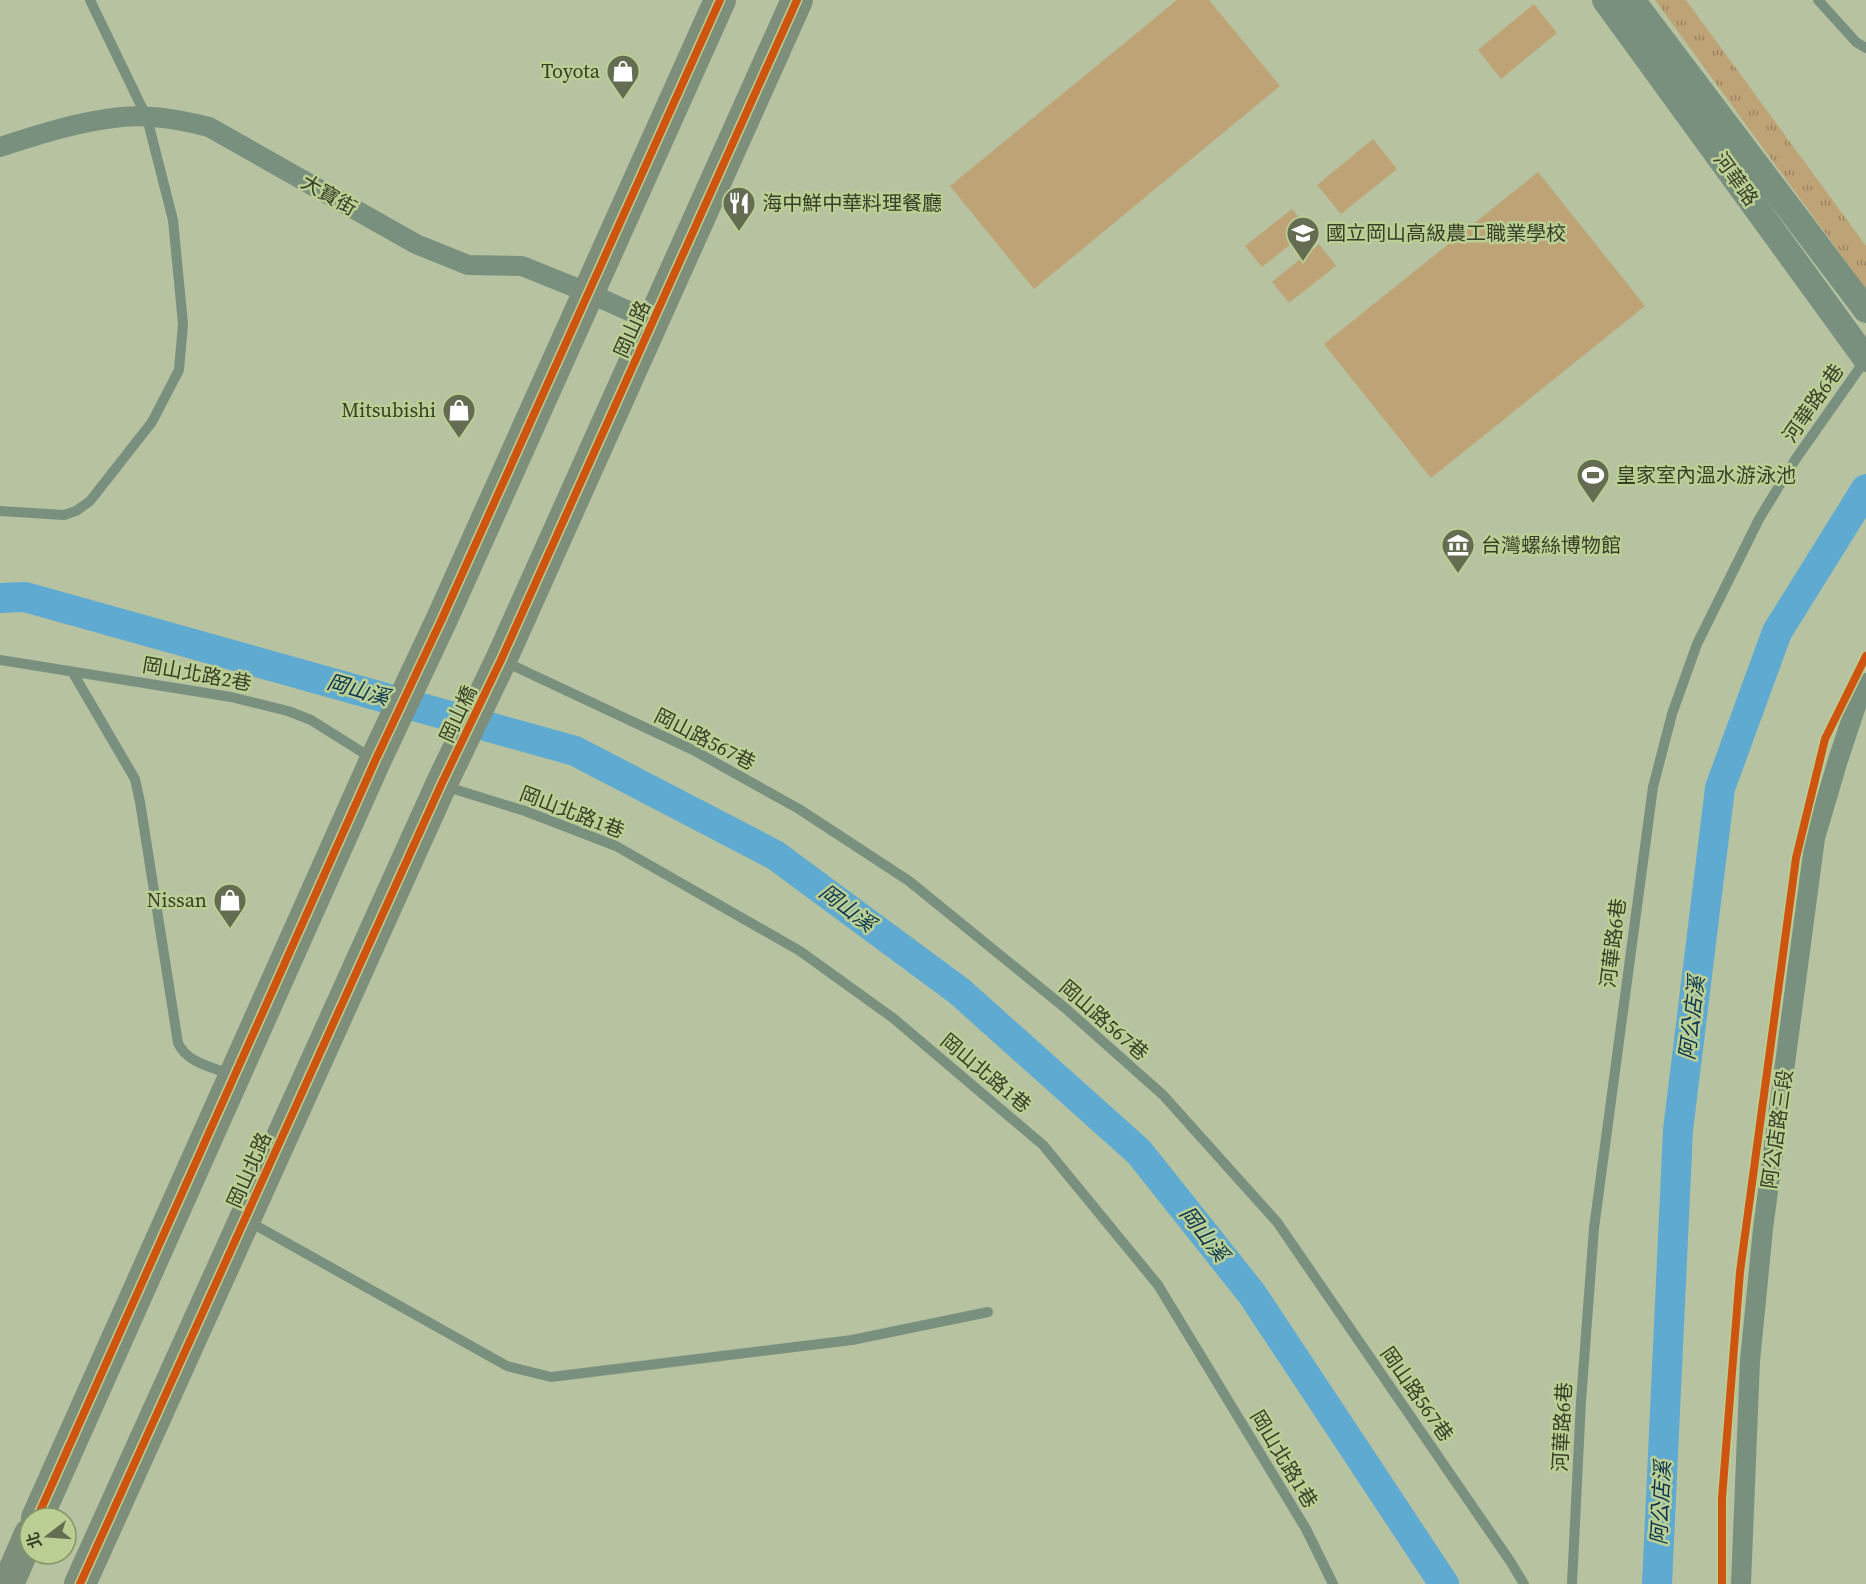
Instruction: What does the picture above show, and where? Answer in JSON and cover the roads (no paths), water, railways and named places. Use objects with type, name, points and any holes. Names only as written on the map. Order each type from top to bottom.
[{"type":"main road","points":[[42,1506],[375,761],[441,621],[720,0]]},
{"type":"main road","name":"岡山路","points":[[498,666],[797,0]]},
{"type":"main road","name":"岡山橋","points":[[445,778],[498,666]]},
{"type":"main road","name":"岡山北路","points":[[80,1584],[445,778]]},
{"type":"main road","points":[[8,1584],[18,1561]]},
{"type":"street","name":"河華路","points":[[1605,0],[1866,359]]},
{"type":"street","name":"河華路","points":[[1632,0],[1866,310]]},
{"type":"street","name":"大寶街","points":[[0,147],[68,126],[123,117],[182,120],[209,127],[416,244],[468,265],[522,266],[653,322]]},
{"type":"street","name":"阿公店路三段","points":[[1741,1584],[1750,1361],[1763,1229],[1815,838],[1841,750],[1866,683]]},
{"type":"lane","points":[[0,511],[64,515],[76,512],[90,501],[152,422],[179,370],[183,324],[172,220],[147,118],[90,0]]},
{"type":"lane","points":[[1818,0],[1856,42],[1866,48]]},
{"type":"lane","name":"河華路6巷","points":[[1572,1584],[1581,1401],[1594,1228],[1653,787],[1672,714],[1707,623],[1759,519],[1795,460],[1866,359]]},
{"type":"lane","name":"岡山北路2巷","points":[[0,660],[231,697],[288,711],[311,720],[375,761]]},
{"type":"lane","name":"岡山路567巷","points":[[498,666],[693,750],[800,809],[909,881],[1064,1007],[1163,1095],[1277,1222],[1524,1584]]},
{"type":"lane","points":[[74,673],[135,779],[178,1043],[182,1052],[190,1058],[235,1076]]},
{"type":"lane","name":"岡山北路1巷","points":[[445,778],[616,846],[800,951],[893,1018],[1043,1145],[1158,1285],[1306,1529],[1333,1584]]},
{"type":"lane","points":[[245,1219],[507,1366],[551,1377],[852,1340],[988,1312]]},
{"type":"waterway","name":"阿公店溪","points":[[1657,1584],[1678,1130],[1720,788],[1777,632],[1866,489]]},
{"type":"waterway","name":"岡山溪","points":[[0,598],[25,597],[575,751],[775,855],[959,991],[1139,1152],[1252,1294],[1444,1584]]},
{"type":"place","name":"Toyota","points":[[623,100]]},
{"type":"place","name":"海中鮮中華料理餐廳","points":[[739,232]]},
{"type":"place","name":"國立岡山高級農工職業學校","points":[[1303,262]]},
{"type":"place","name":"Mitsubishi","points":[[459,439]]},
{"type":"place","name":"皇家室內溫水游泳池","points":[[1593,504]]},
{"type":"place","name":"台灣螺絲博物館","points":[[1458,574]]},
{"type":"place","name":"Nissan","points":[[230,929]]}]
